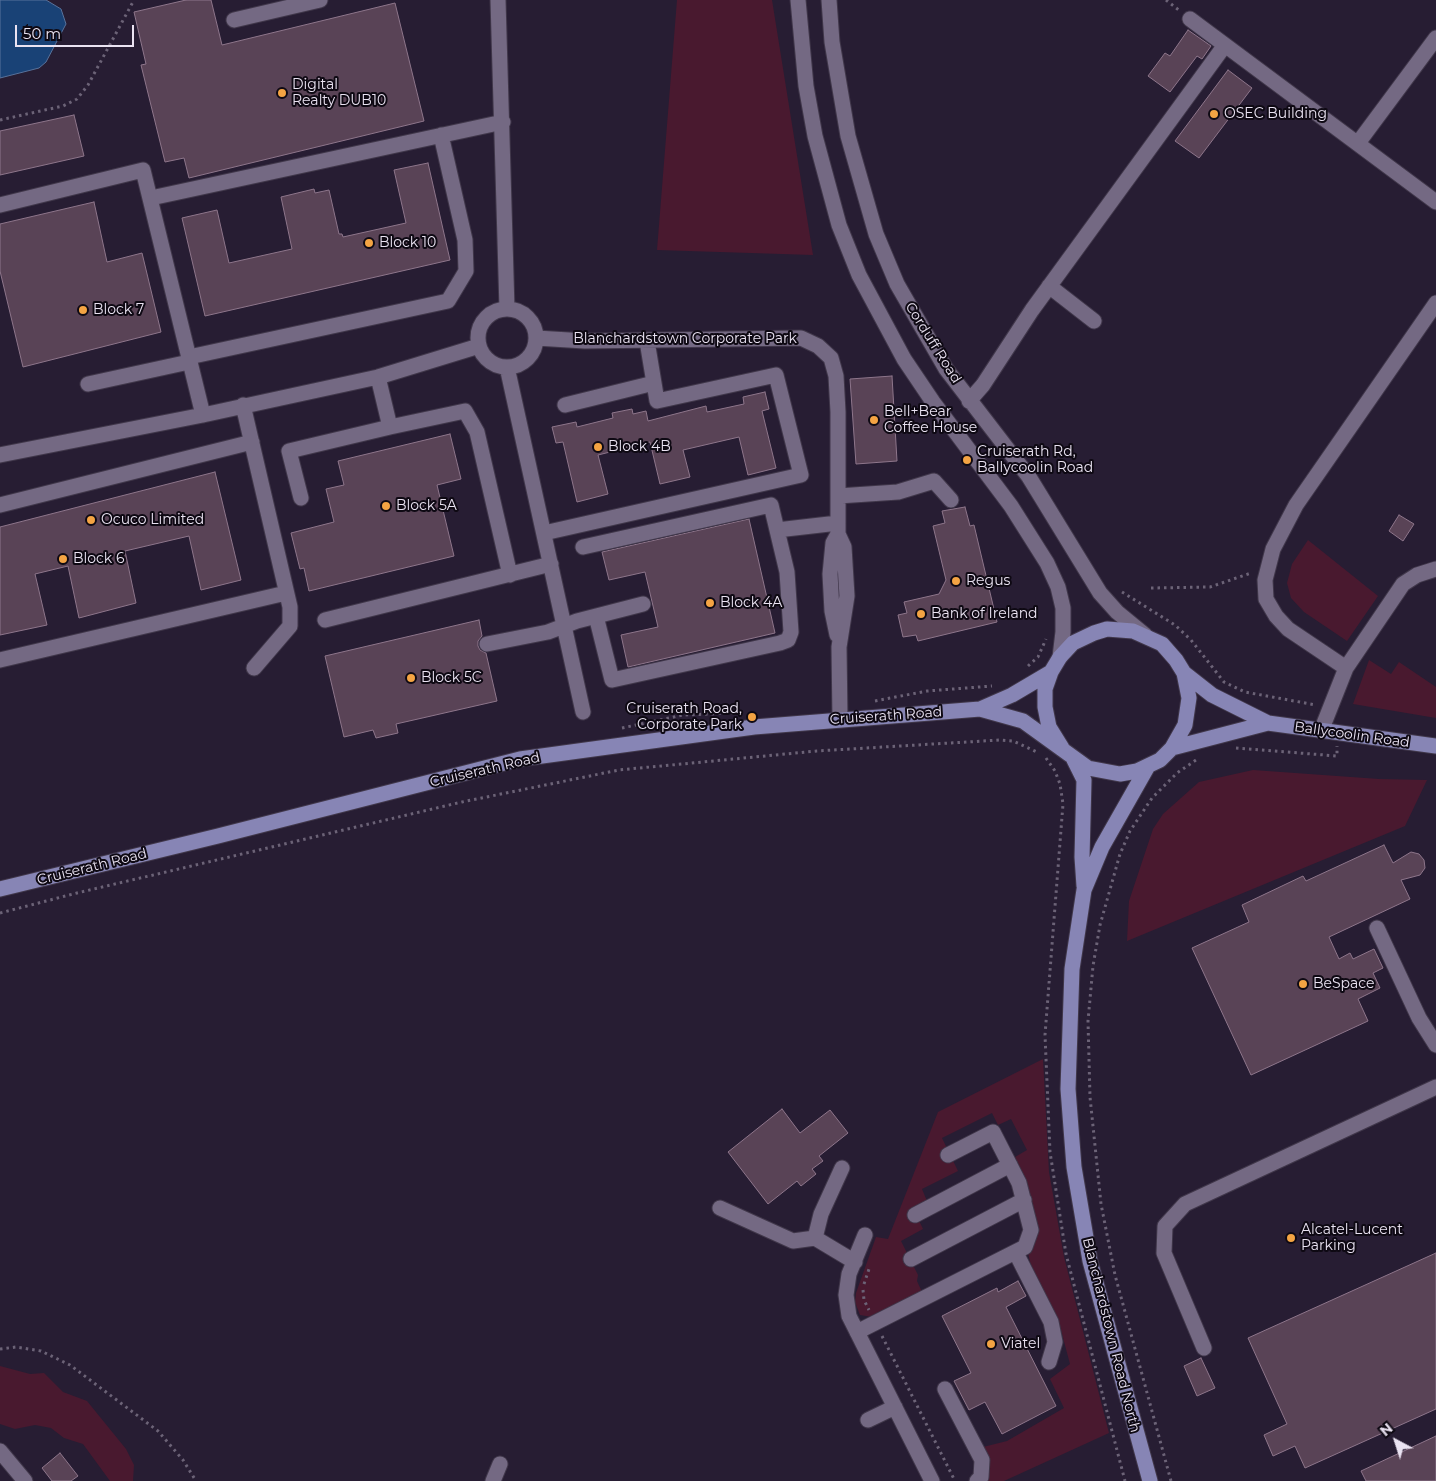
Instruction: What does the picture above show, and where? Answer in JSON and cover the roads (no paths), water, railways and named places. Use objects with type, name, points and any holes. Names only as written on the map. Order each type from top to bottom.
[{"type":"main road","points":[[1120,629],[1145,634],[1162,644],[1184,673],[1189,698],[1185,725],[1172,748],[1148,766],[1120,774],[1102,772],[1074,760],[1062,748],[1049,727],[1045,707],[1046,689],[1051,672],[1060,657],[1074,643],[1094,632],[1120,629]]},
{"type":"main road","name":"Cruiserath Road","points":[[0,889],[520,759],[684,735],[840,719],[980,709],[1012,695],[1051,672]]},
{"type":"main road","name":"Ballycoolin Road","points":[[1184,673],[1212,695],[1268,723],[1436,746]]},
{"type":"main road","name":"Cruiserath Road","points":[[980,709],[1023,721],[1062,748]]},
{"type":"main road","name":"Ballycoolin Road","points":[[1172,748],[1268,723]]},
{"type":"main road","name":"Blanchardstown Road North","points":[[1074,760],[1084,780],[1082,857],[1084,890],[1072,969],[1068,1028],[1068,1089],[1074,1167],[1090,1261],[1150,1481]]},
{"type":"main road","name":"Blanchardstown Road North","points":[[1084,890],[1102,847],[1148,766]]},
{"type":"street","points":[[234,20],[320,0]]},
{"type":"street","points":[[498,0],[507,309]]},
{"type":"street","points":[[798,0],[806,86],[813,128],[842,233],[859,275],[904,359],[933,402],[1011,506],[1047,563],[1058,587],[1062,608],[1063,632],[1060,657]]},
{"type":"street","name":"Corduff Road","points":[[829,0],[832,42],[848,136],[876,234],[897,284],[916,319],[969,401],[1029,477],[1100,592],[1117,612],[1145,634]]},
{"type":"street","points":[[1190,19],[1436,202]]},
{"type":"street","points":[[1358,144],[1436,38]]},
{"type":"street","points":[[969,401],[983,386],[1049,286],[1225,45]]},
{"type":"street","points":[[151,198],[503,122]]},
{"type":"street","points":[[88,384],[448,300],[466,271],[465,240],[441,135]]},
{"type":"street","points":[[0,205],[143,170],[203,415]]},
{"type":"street","points":[[1049,286],[1094,321]]},
{"type":"street","points":[[1346,668],[1288,629],[1276,616],[1266,599],[1265,580],[1268,567],[1273,549],[1296,505],[1436,304]]},
{"type":"street","points":[[507,309],[524,314],[535,329],[536,338],[531,355],[524,362],[507,367],[489,361],[479,346],[480,328],[484,320],[498,310],[507,309]]},
{"type":"street","name":"Blanchardstown Corporate Park","points":[[536,338],[585,341],[801,338],[818,346],[831,358],[836,376],[838,528],[833,543],[830,574],[832,611],[839,647],[840,719]]},
{"type":"street","points":[[544,533],[801,475],[776,375],[658,401],[647,341]]},
{"type":"street","points":[[0,455],[203,415],[378,376],[479,346]]},
{"type":"street","points":[[507,367],[583,712]]},
{"type":"street","points":[[378,376],[390,427]]},
{"type":"street","points":[[565,404],[654,383]]},
{"type":"street","points":[[243,405],[290,607],[290,626],[254,668]]},
{"type":"street","points":[[301,498],[289,451],[465,411],[477,432],[510,574]]},
{"type":"street","points":[[0,505],[252,442]]},
{"type":"street","points":[[838,496],[898,492],[934,481],[951,500]]},
{"type":"street","points":[[583,547],[771,505],[786,572],[791,632],[788,640],[612,680],[596,616]]},
{"type":"street","points":[[778,530],[838,528]]},
{"type":"street","points":[[325,620],[551,564]]},
{"type":"street","points":[[1321,731],[1346,668],[1403,584],[1417,575],[1436,569]]},
{"type":"street","points":[[0,660],[286,593]]},
{"type":"street","points":[[487,644],[548,632],[596,616],[643,604]]},
{"type":"street","points":[[1377,928],[1419,1018],[1436,1045]]},
{"type":"street","points":[[1204,1348],[1164,1252],[1164,1226],[1185,1204],[1436,1087]]},
{"type":"street","points":[[857,1332],[1025,1247],[1031,1230],[1024,1200],[1019,1183],[993,1132],[948,1155]]},
{"type":"street","points":[[915,1215],[1010,1165]]},
{"type":"street","points":[[815,1238],[821,1214],[842,1168]]},
{"type":"street","points":[[911,1259],[1024,1200]]},
{"type":"street","points":[[720,1208],[793,1241],[815,1238],[854,1262]]},
{"type":"street","points":[[865,1235],[854,1262],[846,1295],[849,1316],[932,1481]]},
{"type":"street","points":[[1016,1253],[1051,1322],[1055,1342],[1049,1362]]},
{"type":"street","points":[[945,1389],[982,1460],[981,1477],[977,1481]]},
{"type":"street","points":[[868,1420],[895,1407]]},
{"type":"street","points":[[0,1451],[25,1481]]},
{"type":"street","points":[[493,1481],[500,1464]]},
{"type":"water","points":[[0,0],[46,0],[61,9],[66,24],[46,62],[39,68],[0,78]]},
{"type":"place","name":"Digital Realty DUB10","points":[[282,93]]},
{"type":"place","name":"OSEC Building","points":[[1214,114]]},
{"type":"place","name":"Block 10","points":[[369,243]]},
{"type":"place","name":"Block 7","points":[[83,310]]},
{"type":"place","name":"Bell+Bear Coffee House","points":[[874,420]]},
{"type":"place","name":"Block 4B","points":[[598,447]]},
{"type":"place","name":"Cruiserath Rd, Ballycoolin Road","points":[[967,460]]},
{"type":"place","name":"Block 5A","points":[[386,506]]},
{"type":"place","name":"Ocuco Limited","points":[[91,520]]},
{"type":"place","name":"Block 6","points":[[63,559]]},
{"type":"place","name":"Regus","points":[[956,581]]},
{"type":"place","name":"Block 4A","points":[[710,603]]},
{"type":"place","name":"Bank of Ireland","points":[[921,614]]},
{"type":"place","name":"Block 5C","points":[[411,678]]},
{"type":"place","name":"Cruiserath Road, Corporate Park","points":[[752,717]]},
{"type":"place","name":"BeSpace","points":[[1303,984]]},
{"type":"place","name":"Alcatel-Lucent Parking","points":[[1291,1238]]},
{"type":"place","name":"Viatel","points":[[991,1344]]}]
